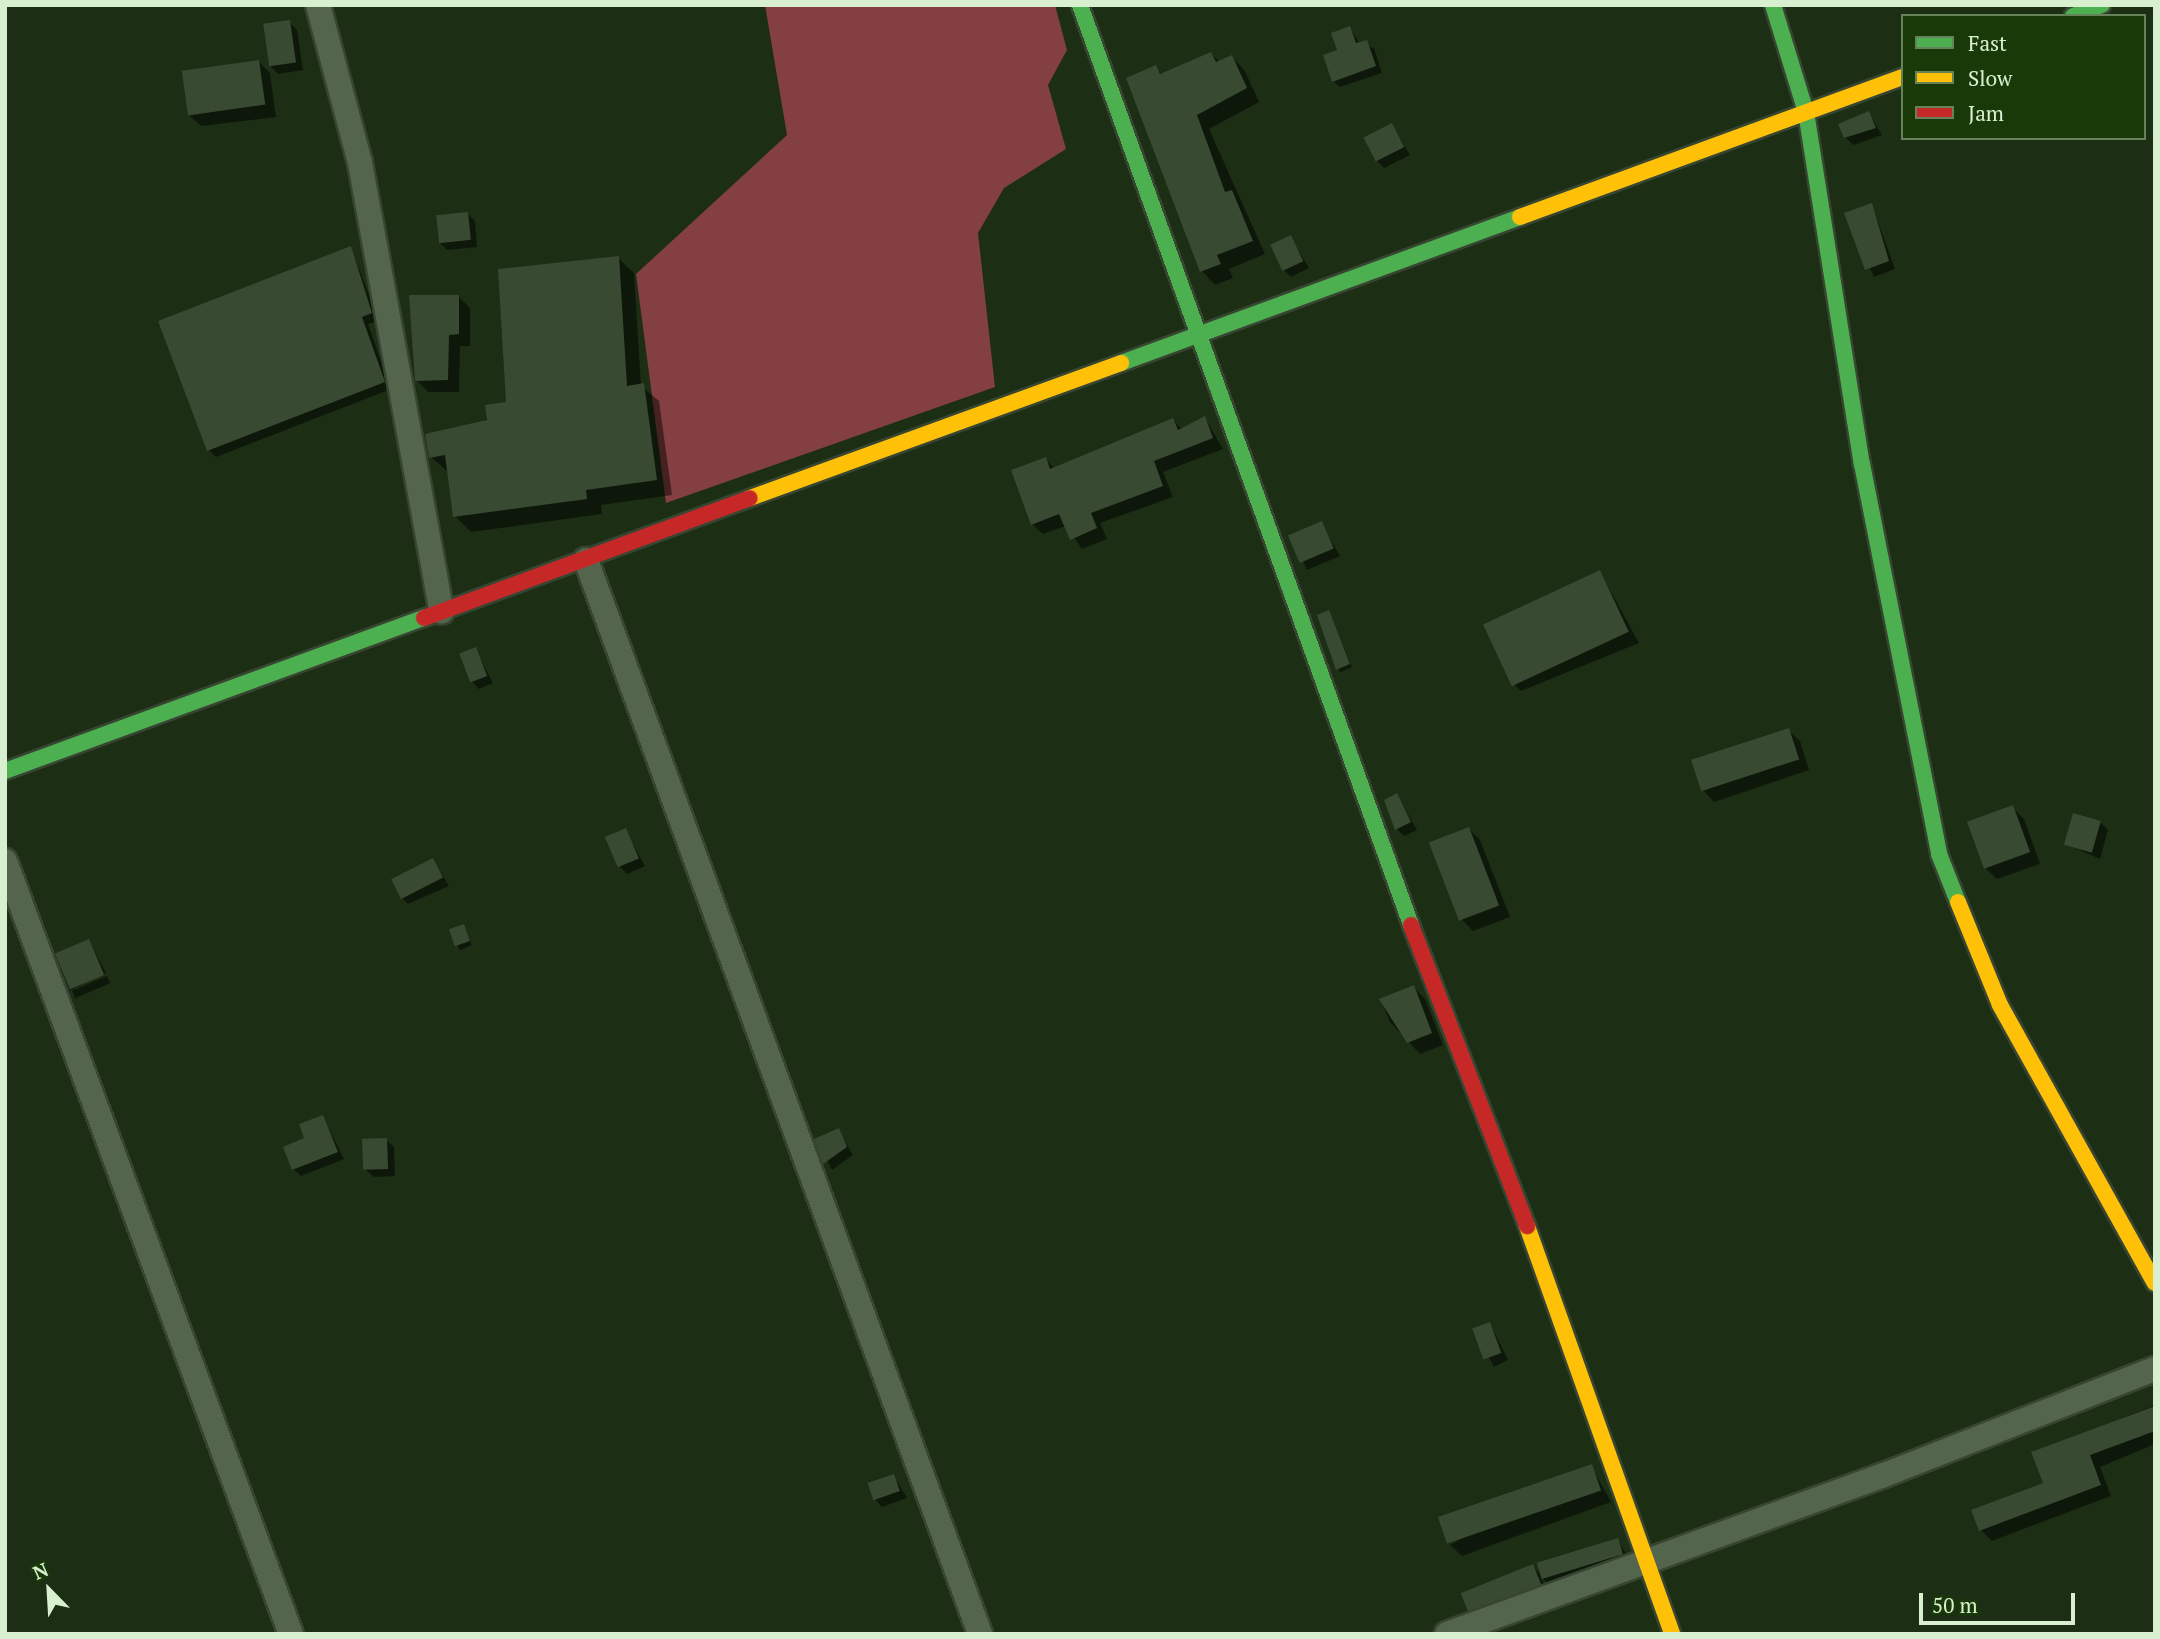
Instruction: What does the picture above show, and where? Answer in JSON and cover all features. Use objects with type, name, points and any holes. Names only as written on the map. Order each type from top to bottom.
[{"type":"street","points":[[318,5],[360,163],[442,612]]},
{"type":"street","points":[[1080,5],[1346,755],[1541,1263],[1672,1634]]},
{"type":"street","points":[[1773,5],[1806,112],[1862,464],[1939,854],[2000,1005],[2155,1283]]},
{"type":"street","points":[[2078,14],[2102,5]]},
{"type":"street","points":[[5,771],[1197,339],[1901,78]]},
{"type":"street","points":[[586,560],[980,1634]]},
{"type":"street","points":[[5,861],[291,1634]]},
{"type":"street","points":[[1447,1634],[1644,1560],[1884,1475],[2155,1369]]},
{"type":"shaded area","points":[[765,5],[1055,5],[1067,50],[1048,85],[1066,149],[1004,188],[978,233],[995,387],[666,503],[636,274],[787,135]]},
{"type":"building","points":[[290,20],[296,63],[269,66],[263,24]]},
{"type":"building","points":[[1350,26],[1356,43],[1367,40],[1376,66],[1332,82],[1323,55],[1337,50],[1331,33]]},
{"type":"building","points":[[1211,52],[1216,62],[1232,55],[1247,88],[1197,115],[1225,192],[1232,190],[1253,241],[1217,255],[1221,264],[1200,272],[1126,78],[1156,65],[1160,74]]},
{"type":"building","points":[[259,60],[265,105],[188,115],[182,71]]},
{"type":"building","points":[[1869,111],[1876,128],[1844,138],[1838,124]]},
{"type":"building","points":[[1392,123],[1404,147],[1376,162],[1363,138]]},
{"type":"building","points":[[1872,203],[1889,261],[1865,270],[1844,213]]},
{"type":"building","points":[[468,212],[471,240],[439,243],[436,215]]},
{"type":"building","points":[[1291,235],[1303,261],[1282,271],[1270,245]]},
{"type":"building","points":[[351,246],[372,313],[362,317],[385,382],[207,451],[158,321]]},
{"type":"building","points":[[619,256],[627,386],[644,383],[657,480],[586,490],[587,499],[453,517],[445,455],[429,458],[425,434],[487,420],[485,405],[506,402],[498,269]]},
{"type":"building","points":[[409,295],[459,295],[459,334],[449,335],[448,380],[415,381]]},
{"type":"building","points":[[1205,416],[1213,438],[1154,461],[1163,486],[1091,513],[1097,528],[1070,540],[1059,514],[1031,525],[1011,470],[1046,457],[1050,469],[1173,418],[1178,430]]},
{"type":"building","points":[[1322,521],[1334,549],[1300,563],[1288,535]]},
{"type":"building","points":[[1600,570],[1629,632],[1512,686],[1483,625]]},
{"type":"building","points":[[1329,610],[1350,664],[1336,670],[1317,615]]},
{"type":"building","points":[[476,647],[487,676],[470,682],[459,653]]},
{"type":"building","points":[[1789,728],[1799,759],[1701,791],[1691,760]]},
{"type":"building","points":[[1397,793],[1411,822],[1395,830],[1384,800]]},
{"type":"building","points":[[2013,805],[2030,852],[1984,869],[1967,822]]},
{"type":"building","points":[[2073,813],[2101,821],[2092,853],[2064,845]]},
{"type":"building","points":[[1469,827],[1499,905],[1459,921],[1429,842]]},
{"type":"building","points":[[626,828],[639,858],[618,867],[605,837]]},
{"type":"building","points":[[433,858],[443,878],[401,899],[391,879]]},
{"type":"building","points":[[464,924],[470,941],[455,946],[449,929]]},
{"type":"building","points":[[89,939],[104,975],[70,989],[55,953]]},
{"type":"building","points":[[1414,985],[1432,1033],[1407,1043],[1379,999]]},
{"type":"building","points":[[323,1115],[338,1152],[292,1170],[283,1147],[304,1138],[299,1124]]},
{"type":"building","points":[[839,1128],[847,1147],[823,1164],[814,1139]]},
{"type":"building","points":[[387,1138],[388,1169],[363,1170],[362,1139]]},
{"type":"building","points":[[1490,1322],[1501,1353],[1483,1360],[1472,1328]]},
{"type":"building","points":[[2155,1406],[2155,1431],[2090,1455],[2101,1485],[1979,1531],[1971,1510],[2043,1483],[2031,1452]]},
{"type":"building","points":[[1592,1464],[1601,1490],[1447,1544],[1438,1517]]},
{"type":"building","points":[[894,1474],[900,1491],[873,1500],[868,1483]]},
{"type":"building","points":[[1618,1538],[1623,1554],[1542,1579],[1537,1563]]},
{"type":"building","points":[[1533,1564],[1541,1584],[1469,1614],[1461,1593]]},
{"type":"traffic: fast","points":[[1080,5],[1411,925]]},
{"type":"traffic: fast","points":[[1773,5],[1806,112],[1862,464],[1939,854],[1958,902]]},
{"type":"traffic: fast","points":[[2078,14],[2102,5]]},
{"type":"traffic: fast","points":[[1121,363],[1520,217]]},
{"type":"traffic: fast","points":[[5,771],[424,618]]},
{"type":"traffic: slow","points":[[1520,217],[1901,78]]},
{"type":"traffic: slow","points":[[750,498],[1121,363]]},
{"type":"traffic: slow","points":[[1958,902],[2000,1005],[2155,1283]]},
{"type":"traffic: slow","points":[[1527,1226],[1672,1634]]},
{"type":"traffic: jam","points":[[424,618],[750,498]]},
{"type":"traffic: jam","points":[[1411,925],[1527,1226]]}]
